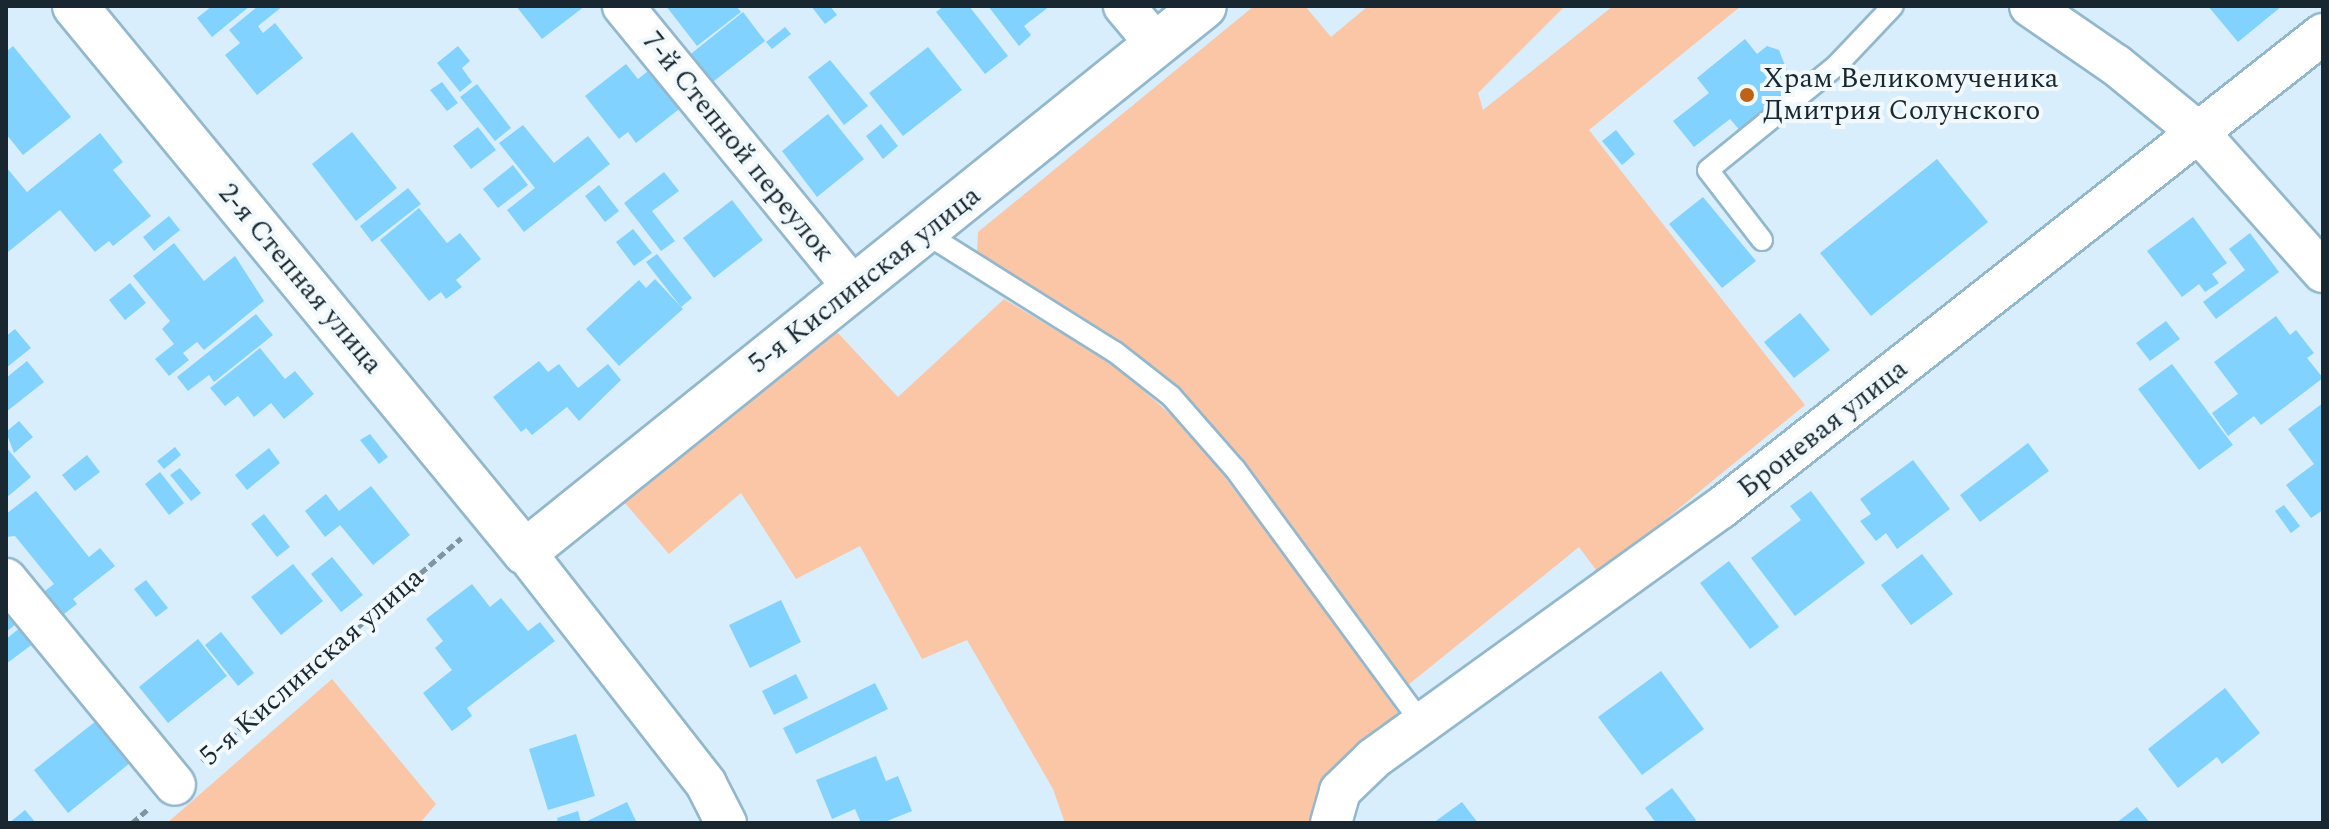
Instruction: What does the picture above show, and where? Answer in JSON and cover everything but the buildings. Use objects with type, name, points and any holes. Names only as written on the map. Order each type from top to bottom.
[{"type":"street","name":"2-я Степная улица","points":[[75,6],[525,552]]},
{"type":"street","name":"7-й Степной переулок","points":[[623,6],[854,288]]},
{"type":"street","points":[[1124,6],[1156,44]]},
{"type":"street","name":"5-я Кислинская улица","points":[[525,552],[1204,6]]},
{"type":"street","points":[[2030,6],[2116,65],[2199,133],[2323,272]]},
{"type":"street","name":"Броневая улица","points":[[1331,823],[1340,791],[1421,722],[1721,508],[2323,34]]},
{"type":"street","points":[[525,552],[626,677],[706,784],[726,823]]},
{"type":"street","points":[[6,579],[175,785]]},
{"type":"lane","points":[[1762,240],[1708,170],[1837,65],[1893,6]]},
{"type":"lane","points":[[925,233],[1115,352],[1171,396],[1235,469],[1421,722]]},
{"type":"path","name":"5-я Кислинская улица","points":[[132,823],[492,511]]},
{"type":"shaded area","points":[[1254,6],[1305,6],[1331,37],[1368,6],[1565,6],[1478,93],[1483,110],[1613,6],[1741,6],[1589,130],[1805,405],[1599,574],[1579,547],[1408,685],[1247,466],[1182,392],[977,252],[978,232]]},
{"type":"shaded area","points":[[1004,299],[1115,365],[1189,431],[1339,625],[1400,716],[1323,823],[1065,823],[1053,789],[967,640],[922,659],[860,546],[796,579],[741,493],[669,554],[624,502],[712,420],[836,331],[898,397]]},
{"type":"shaded area","points":[[332,679],[436,804],[420,823],[167,823]]},
{"type":"place","name":"Храм Великомученика Дмитрия Солунского","points":[[1747,95]]}]
